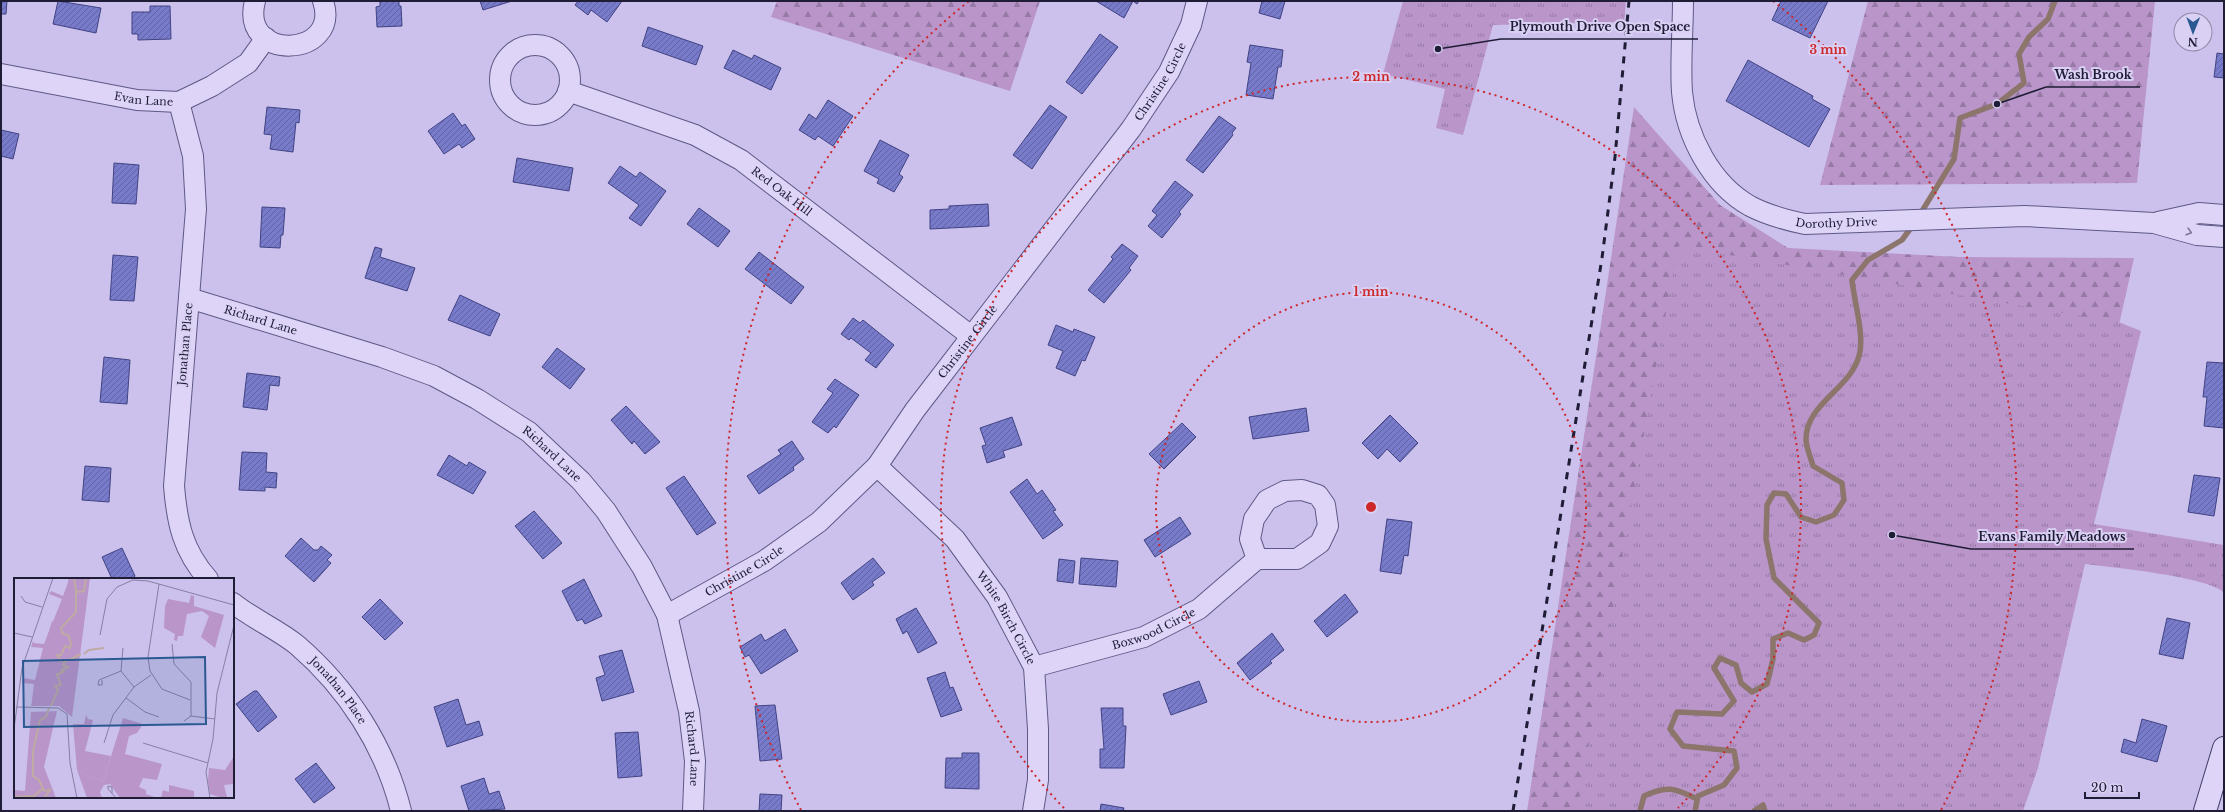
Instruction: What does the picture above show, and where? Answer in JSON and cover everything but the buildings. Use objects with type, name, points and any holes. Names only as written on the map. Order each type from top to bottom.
[{"type":"main road","points":[[2205,811],[2224,748]]},
{"type":"street","points":[[255,1],[254,19],[259,30],[266,38],[277,45],[289,47],[301,45],[312,39],[320,30],[325,19],[323,1]]},
{"type":"street","name":"Christine Circle","points":[[668,615],[764,561],[819,522],[877,466],[915,410],[1131,129],[1169,72],[1191,25],[1198,1]]},
{"type":"street","name":"Dorothy Drive","points":[[1683,1],[1682,92],[1687,119],[1698,148],[1712,170],[1728,189],[1750,205],[1777,218],[1805,224],[2024,216],[2154,223],[2197,235],[2224,237]]},
{"type":"street","name":"Evan Lane","points":[[1,74],[137,100],[179,102],[212,86],[248,63],[266,38]]},
{"type":"street","name":"Red Oak Hill","points":[[568,91],[695,135],[741,160],[971,336]]},
{"type":"street","name":"Jonathan Place","points":[[179,102],[193,156],[196,209],[174,486],[176,514],[184,544],[207,578]]},
{"type":"street","name":"Dorothy Drive","points":[[2154,223],[2199,214],[2224,215]]},
{"type":"street","name":"Richard Lane","points":[[189,298],[382,357],[434,376],[477,399],[529,432],[581,481],[606,511],[642,567],[668,615],[689,711],[695,761],[693,811]]},
{"type":"street","name":"White Birch Circle","points":[[877,466],[955,539],[997,597],[1034,667],[1038,728],[1038,780],[1033,811]]},
{"type":"street","name":"Boxwood Circle","points":[[1034,667],[1144,637],[1199,609],[1257,559]]},
{"type":"street","name":"Jonathan Place","points":[[234,604],[296,644],[331,678],[353,707],[376,743],[395,786],[401,811]]},
{"type":"green space","points":[[777,1],[1040,1],[1010,91],[771,17]]},
{"type":"green space","points":[[1403,1],[1626,1],[1624,22],[1493,25],[1463,135],[1436,128],[1445,89],[1383,74]]},
{"type":"green space","points":[[1868,1],[2155,1],[2137,183],[1820,185]]},
{"type":"green space","points":[[1634,107],[1720,205],[1788,248],[1960,257],[2134,258],[2010,811],[1527,811]]},
{"type":"green space","points":[[1678,246],[2121,323],[2141,331],[2094,524],[2224,545],[2224,593],[2216,587],[2201,582],[2136,570],[2085,564],[2038,768],[2023,811],[1576,811]]},
{"type":"waterway","points":[[1919,216],[1954,159],[1960,118],[1997,104],[2024,83],[2019,54],[2029,37],[2048,19],[2055,1]]},
{"type":"waterway","points":[[1695,811],[1698,796],[1724,785],[1737,768],[1734,751],[1683,746],[1670,729],[1677,712],[1722,714],[1734,701],[1714,668],[1720,658],[1736,665],[1741,683],[1752,692],[1767,684],[1773,659],[1773,639],[1788,633],[1804,640],[1814,635],[1819,623],[1774,578],[1766,539],[1767,505],[1774,493],[1786,494],[1801,517],[1816,522],[1834,515],[1844,500],[1842,483],[1813,466],[1806,442],[1808,427],[1820,406],[1847,378],[1854,368],[1859,356],[1861,339],[1852,280],[1868,260],[1902,240],[1913,225]]},
{"type":"waterway","points":[[1640,811],[1644,796],[1659,790],[1677,790],[1697,799]]},
{"type":"waterway","points":[[1754,811],[1763,805],[1765,811]]},
{"type":"railway","points":[[1513,811],[1602,258],[1615,157],[1629,1]]},
{"type":"place","name":"Plymouth Drive Open Space","points":[[1438,49]]},
{"type":"place","name":"Wash Brook","points":[[1997,104]]},
{"type":"place","name":"Evans Family Meadows","points":[[1892,535]]}]
